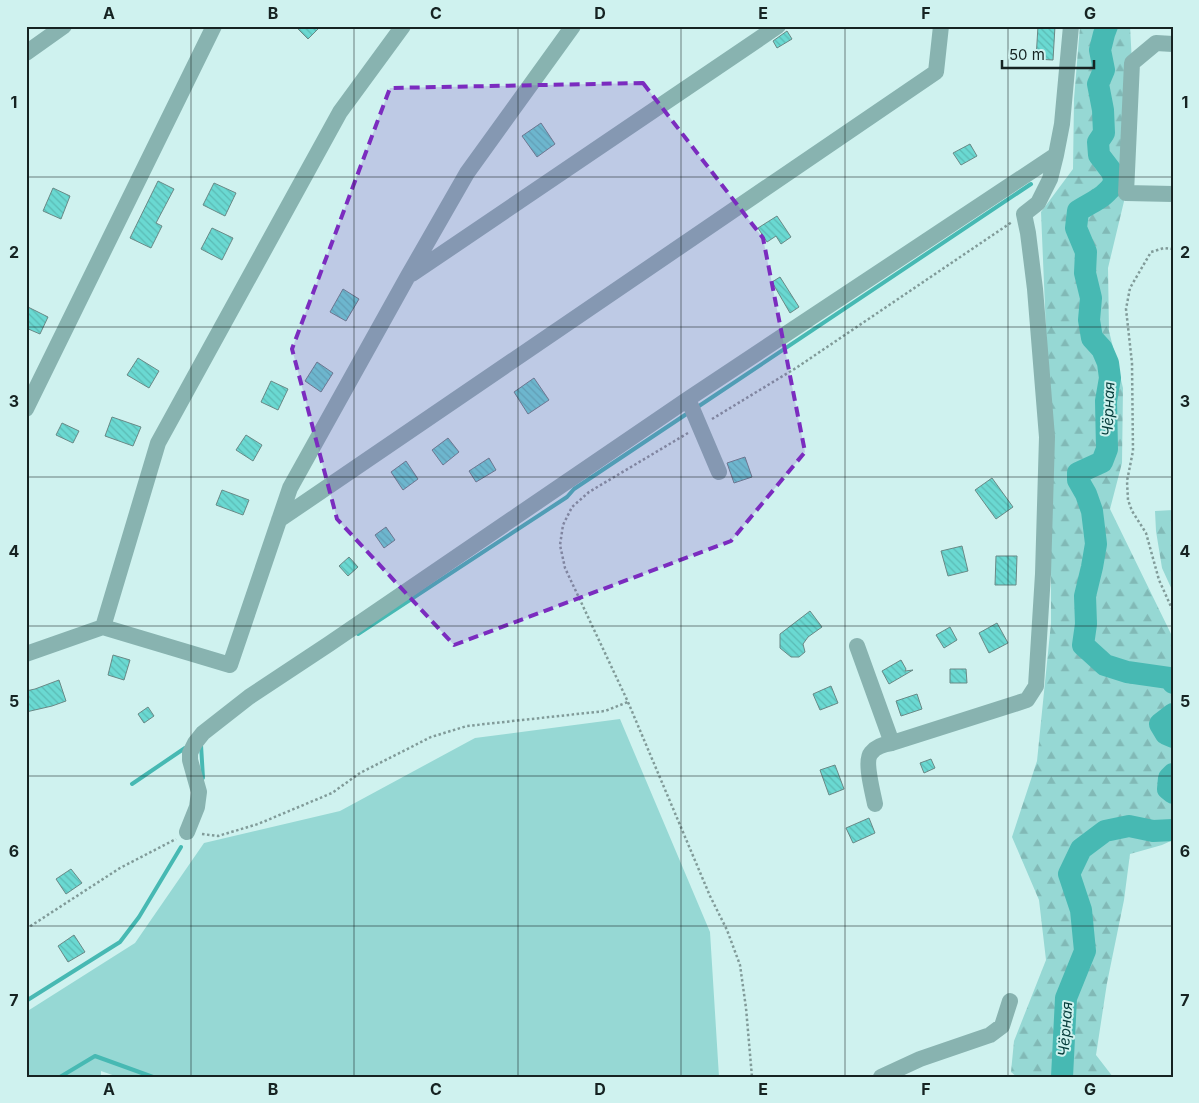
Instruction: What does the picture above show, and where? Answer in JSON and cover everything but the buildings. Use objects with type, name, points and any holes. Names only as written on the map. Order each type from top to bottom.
[{"type":"street","points":[[26,53],[64,26]]},
{"type":"street","points":[[26,409],[214,26]]},
{"type":"street","points":[[103,627],[158,443],[340,112],[403,26]]},
{"type":"street","points":[[26,654],[103,627],[230,665],[290,488],[467,173],[573,26]]},
{"type":"street","points":[[408,276],[778,26]]},
{"type":"street","points":[[279,520],[936,72],[941,26]]},
{"type":"street","points":[[875,804],[868,762],[870,753],[880,745],[892,743],[1027,700],[1036,686],[1043,574],[1047,437],[1035,289],[1024,214],[1038,203],[1050,179],[1062,124],[1072,26]]},
{"type":"street","points":[[1173,44],[1156,43],[1132,63],[1126,193],[1173,194]]},
{"type":"street","points":[[187,832],[197,807],[199,792],[190,760],[190,753],[203,733],[249,697],[688,399],[1056,155]]},
{"type":"street","points":[[688,399],[719,472]]},
{"type":"street","points":[[858,646],[892,743]]},
{"type":"street","points":[[881,1077],[920,1059],[990,1035],[1002,1026],[1010,1001]]},
{"type":"path","points":[[752,1077],[740,965],[727,930],[710,896],[628,702],[565,568],[560,545],[563,525],[572,507],[589,492],[796,368],[1024,214]]},
{"type":"path","points":[[1173,249],[1164,248],[1150,252],[1130,288],[1126,309],[1132,363],[1133,451],[1127,481],[1128,500],[1132,511],[1146,533],[1159,580],[1173,611]]},
{"type":"path","points":[[26,929],[120,868],[187,832],[218,836],[258,824],[332,793],[360,773],[431,737],[467,726],[605,711],[628,702]]},
{"type":"highlighted area","points":[[643,83],[763,238],[805,452],[731,541],[454,645],[337,519],[292,349],[390,88]]},
{"type":"green space","points":[[1080,26],[1130,26],[1132,63],[1126,193],[1108,268],[1109,331],[1123,388],[1122,463],[1110,509],[1173,638],[1173,840],[1130,854],[1124,900],[1107,983],[1096,1055],[1113,1077],[1017,1077],[1011,1072],[1014,1041],[1046,960],[1039,900],[1012,837],[1037,761],[1051,623],[1051,450],[1041,212],[1073,169],[1074,99]]},
{"type":"green space","points":[[1173,510],[1173,592],[1162,568],[1155,511]]},
{"type":"green space","points":[[620,719],[710,932],[719,1077],[118,1077],[101,1071],[101,1077],[26,1077],[26,1012],[135,943],[204,843],[340,811],[475,738]]},
{"type":"waterway","name":"Чёрная","points":[[1107,26],[1100,50],[1104,70],[1098,84],[1103,110],[1104,133],[1098,142],[1099,155],[1112,172],[1115,182],[1103,196],[1078,211],[1076,228],[1086,252],[1085,273],[1091,298],[1089,320],[1092,338],[1102,349],[1108,363],[1110,378],[1106,401],[1107,449],[1102,462],[1078,473],[1078,480],[1086,494],[1092,511],[1096,544],[1085,596],[1086,624],[1083,645],[1105,665],[1127,672],[1169,678],[1173,683]]},
{"type":"waterway","points":[[696,408],[1031,184]]},
{"type":"waterway","points":[[358,634],[567,497],[574,489],[688,413]]},
{"type":"waterway","name":"Чёрная","points":[[1173,714],[1160,724],[1166,734],[1173,737]]},
{"type":"waterway","points":[[201,745],[203,778]]},
{"type":"waterway","points":[[132,784],[185,748]]},
{"type":"waterway","name":"Чёрная","points":[[1173,774],[1169,778],[1168,789],[1173,793]]},
{"type":"waterway","name":"Чёрная","points":[[1062,1077],[1066,998],[1085,951],[1081,910],[1069,874],[1081,849],[1105,831],[1129,826],[1153,831],[1173,830]]},
{"type":"waterway","points":[[26,1001],[120,942],[139,917],[181,847]]},
{"type":"waterway","points":[[60,1077],[95,1056],[153,1077]]}]
